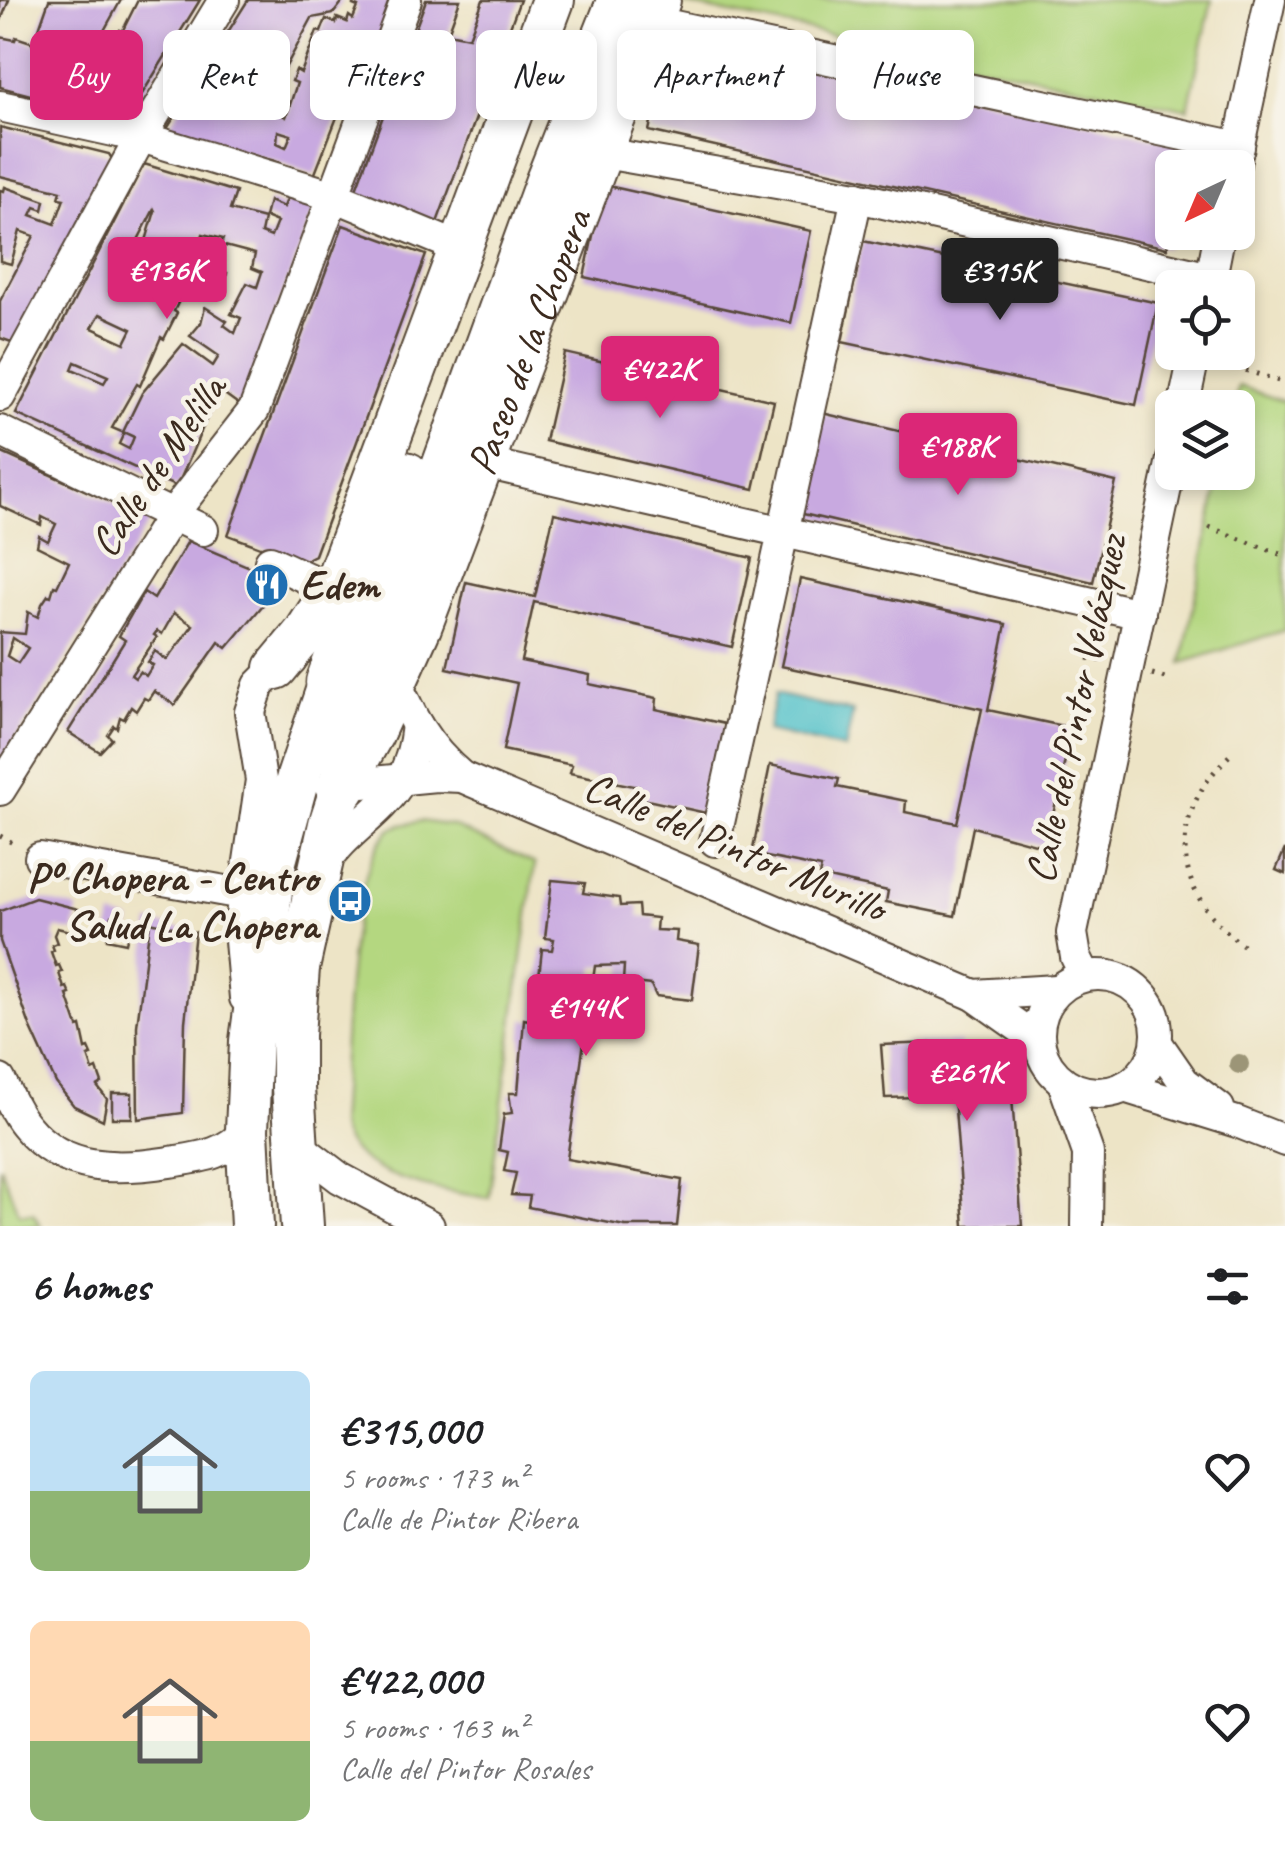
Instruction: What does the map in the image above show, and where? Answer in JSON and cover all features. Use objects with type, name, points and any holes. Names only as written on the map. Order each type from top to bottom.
[{"type":"highway","points":[[378,626],[587,0]]},
{"type":"highway","points":[[378,626],[551,184],[644,7]]},
{"type":"main road","name":"Paseo de la Chopera","points":[[252,1226],[247,1130],[250,1041],[275,861],[320,782],[378,626],[460,248],[553,0]]},
{"type":"main road","name":"Paseo de la Chopera","points":[[302,1226],[292,1035],[298,968],[317,872],[320,782],[330,682],[378,626],[480,462],[598,152],[644,7]]},
{"type":"main road","points":[[276,668],[305,634],[378,626]]},
{"type":"street","points":[[0,396],[141,138],[224,0]]},
{"type":"street","name":"Calle de Melilla","points":[[0,790],[172,515],[254,410],[406,0]]},
{"type":"street","points":[[1238,150],[1270,0]]},
{"type":"street","points":[[644,7],[1208,150]]},
{"type":"street","points":[[0,106],[141,138],[334,196],[460,248]]},
{"type":"street","points":[[598,152],[857,197],[1157,270]]},
{"type":"street","points":[[715,841],[857,197]]},
{"type":"street","points":[[0,430],[203,530]]},
{"type":"street","points":[[480,462],[1140,614]]},
{"type":"street","name":"Calle del Pintor Velázquez","points":[[1085,975],[1076,957],[1072,933],[1166,490]]},
{"type":"street","points":[[270,560],[378,626],[417,725],[462,778]]},
{"type":"street","points":[[330,682],[346,668],[378,626]]},
{"type":"street","name":"Paseo de la Chopera","points":[[250,1041],[240,962],[242,894],[262,780],[250,712],[260,685],[276,668]]},
{"type":"street","points":[[317,872],[336,846],[372,818],[402,781],[417,725]]},
{"type":"street","points":[[254,734],[270,756],[320,782],[462,778]]},
{"type":"street","name":"Calle del Pintor Murillo","points":[[462,778],[974,995],[1038,1041]]},
{"type":"street","points":[[40,858],[242,894]]},
{"type":"street","points":[[1087,1226],[1088,1153],[1064,1082],[1047,1064],[1038,1041],[1042,1013],[1056,990],[1085,975],[1114,976],[1139,990],[1154,1014],[1157,1043],[1140,1076],[1121,1089],[1088,1153]]},
{"type":"street","name":"Calle del Pintor Murillo","points":[[974,995],[1056,990]]},
{"type":"street","points":[[1157,1043],[1184,1082],[1237,1122]]},
{"type":"street","points":[[0,1080],[25,1125],[39,1139],[89,1165],[144,1166],[217,1154],[233,1146],[247,1130]]},
{"type":"street","points":[[1064,1082],[1093,1093],[1121,1089],[1237,1122],[1285,1142]]},
{"type":"street","points":[[298,1146],[340,1178],[426,1225]]},
{"type":"street","points":[[380,1226],[426,1225]]},
{"type":"path","points":[[1245,370],[1285,383]]},
{"type":"path","points":[[1209,527],[1285,556]]},
{"type":"path","points":[[1229,756],[1211,774],[1192,806],[1184,842],[1186,867],[1206,912],[1243,945]]},
{"type":"green space","points":[[1212,0],[1188,109],[974,65],[974,30],[836,30],[836,36],[678,3]]},
{"type":"green space","points":[[1255,392],[1285,402],[1285,630],[1182,663],[1217,490],[1255,490]]},
{"type":"green space","points":[[421,821],[453,826],[535,864],[489,1198],[424,1186],[379,1169],[360,1157],[339,1124],[349,972],[362,891],[372,858],[386,834],[397,826]]},
{"type":"green space","points":[[0,1166],[19,1214],[33,1213],[41,1226],[0,1226]]},
{"type":"water","points":[[775,694],[853,712],[845,749],[767,731]]},
{"type":"building","points":[[0,0],[9,0],[0,23]]},
{"type":"building","points":[[49,0],[121,0],[104,30],[39,30]]},
{"type":"building","points":[[138,0],[200,0],[182,30],[163,30],[163,60],[143,92],[143,30],[123,30]]},
{"type":"building","points":[[248,0],[344,0],[333,14],[312,18],[290,59],[290,30],[229,30]]},
{"type":"building","points":[[355,0],[395,0],[384,30],[322,30],[326,19],[336,23],[337,18],[347,22],[349,16],[353,19],[358,7],[353,5]]},
{"type":"building","points":[[426,0],[460,0],[449,30],[415,30]]},
{"type":"building","points":[[483,0],[520,0],[509,30],[476,30],[476,118],[435,228],[353,197],[382,120],[456,120],[456,35],[469,37]]},
{"type":"building","points":[[0,37],[30,42],[30,95],[0,87]]},
{"type":"building","points":[[310,49],[310,120],[336,120],[314,176],[275,161],[165,132],[173,120],[290,120],[297,83],[292,81],[296,70],[301,73]],"holes":[[[278,131],[291,135],[286,147],[277,143]]]},
{"type":"building","points":[[816,62],[836,66],[836,120],[974,120],[974,97],[1190,146],[1189,150],[1155,150],[1155,245],[649,131],[651,120],[816,120]]},
{"type":"building","points":[[0,127],[109,154],[114,162],[20,345],[0,338],[0,301],[34,236],[20,231],[11,264],[0,261],[0,190],[5,187],[45,201],[43,210],[35,207],[31,215],[55,224],[64,199],[59,198],[61,191],[0,176]]},
{"type":"building","points":[[144,164],[236,192],[230,210],[264,219],[261,233],[271,237],[277,222],[265,217],[269,201],[284,207],[291,188],[318,199],[241,406],[219,390],[177,487],[16,414]],"holes":[[[154,209],[145,244],[138,240]],[[203,234],[223,239],[221,245],[255,254],[252,268],[262,272],[257,287],[247,283],[231,314],[241,318],[235,333],[224,325],[227,321],[205,307],[201,323],[190,336],[219,356],[213,366],[183,344],[142,393],[123,432],[134,437],[129,449],[119,444],[124,433],[112,428],[137,384],[140,386],[161,337],[164,339],[177,313],[174,311],[178,303],[169,297],[176,280],[126,267],[133,255],[140,259],[144,248],[195,262]],[[120,275],[152,289],[148,297],[116,282]],[[100,314],[132,329],[125,343],[92,328]],[[75,362],[108,376],[104,383],[72,369]]]},
{"type":"building","points":[[604,185],[811,231],[791,323],[584,277]]},
{"type":"building","points":[[343,225],[426,255],[315,555],[301,562],[228,535]]},
{"type":"building","points":[[863,241],[1155,302],[1136,405],[842,342]]},
{"type":"building","points":[[214,270],[227,273],[225,283],[212,280]]},
{"type":"building","points":[[565,353],[774,401],[754,489],[545,441]]},
{"type":"building","points":[[822,413],[1116,482],[1093,582],[799,513]]},
{"type":"building","points":[[0,452],[151,520],[0,764],[0,632],[25,634],[28,612],[38,617],[69,562],[37,546],[39,536],[48,541],[56,524],[42,517],[41,525],[0,506]],"holes":[[[13,638],[28,648],[18,663],[7,656]]]},
{"type":"building","points":[[554,513],[752,558],[732,647],[534,602],[521,661],[590,675],[589,684],[657,698],[656,709],[725,724],[706,813],[638,798],[639,787],[570,773],[572,765],[503,750],[517,683],[447,668],[466,582],[535,597]]},
{"type":"building","points":[[188,541],[283,581],[227,648],[219,642],[175,705],[154,691],[136,711],[131,707],[124,719],[120,717],[117,728],[114,726],[108,735],[112,739],[100,752],[68,732],[125,640],[119,636],[144,592],[154,599]],"holes":[[[174,613],[193,625],[167,660],[155,651],[146,676],[140,671],[135,678],[131,675],[157,637],[154,635],[157,631],[162,634]]]},
{"type":"building","points":[[800,579],[1006,624],[988,710],[1072,728],[1046,847],[973,827],[955,916],[886,902],[888,891],[819,876],[821,868],[752,854],[770,765],[839,779],[837,787],[906,801],[905,812],[957,823],[982,709],[781,666]]},
{"type":"building","points":[[1285,849],[1285,874],[1276,870]]},
{"type":"building","points":[[552,880],[585,883],[583,893],[619,898],[620,906],[638,905],[639,916],[657,918],[656,930],[677,931],[676,941],[699,945],[692,1000],[656,996],[651,985],[623,982],[624,965],[595,966],[567,1159],[682,1180],[677,1226],[625,1226],[528,1207],[530,1196],[511,1195],[516,1173],[504,1171],[508,1152],[499,1150],[504,1114],[512,1113],[509,1093],[518,1093],[524,1019],[534,1021],[542,949],[552,950],[554,939],[545,938]]},
{"type":"building","points":[[35,898],[78,909],[74,932],[57,928],[57,943],[52,945],[51,952],[70,994],[67,995],[86,1049],[92,1055],[88,1056],[93,1071],[97,1069],[102,1083],[97,1086],[107,1099],[103,1120],[74,1106],[56,1083],[30,1026],[0,941],[0,911]]},
{"type":"building","points":[[112,916],[131,920],[126,943],[107,939]]},
{"type":"building","points":[[150,922],[195,932],[185,1022],[183,1113],[138,1119],[137,1026]]},
{"type":"building","points":[[959,1042],[964,1068],[1010,1072],[1022,1226],[964,1226],[954,1096],[885,1098],[881,1045]]},
{"type":"building","points":[[112,1093],[132,1093],[132,1118],[112,1118]]},
{"type":"place","name":"Edem","points":[[267,585]]},
{"type":"place","name":"Pº Chopera - Centro Salud La Chopera","points":[[350,901]]}]
